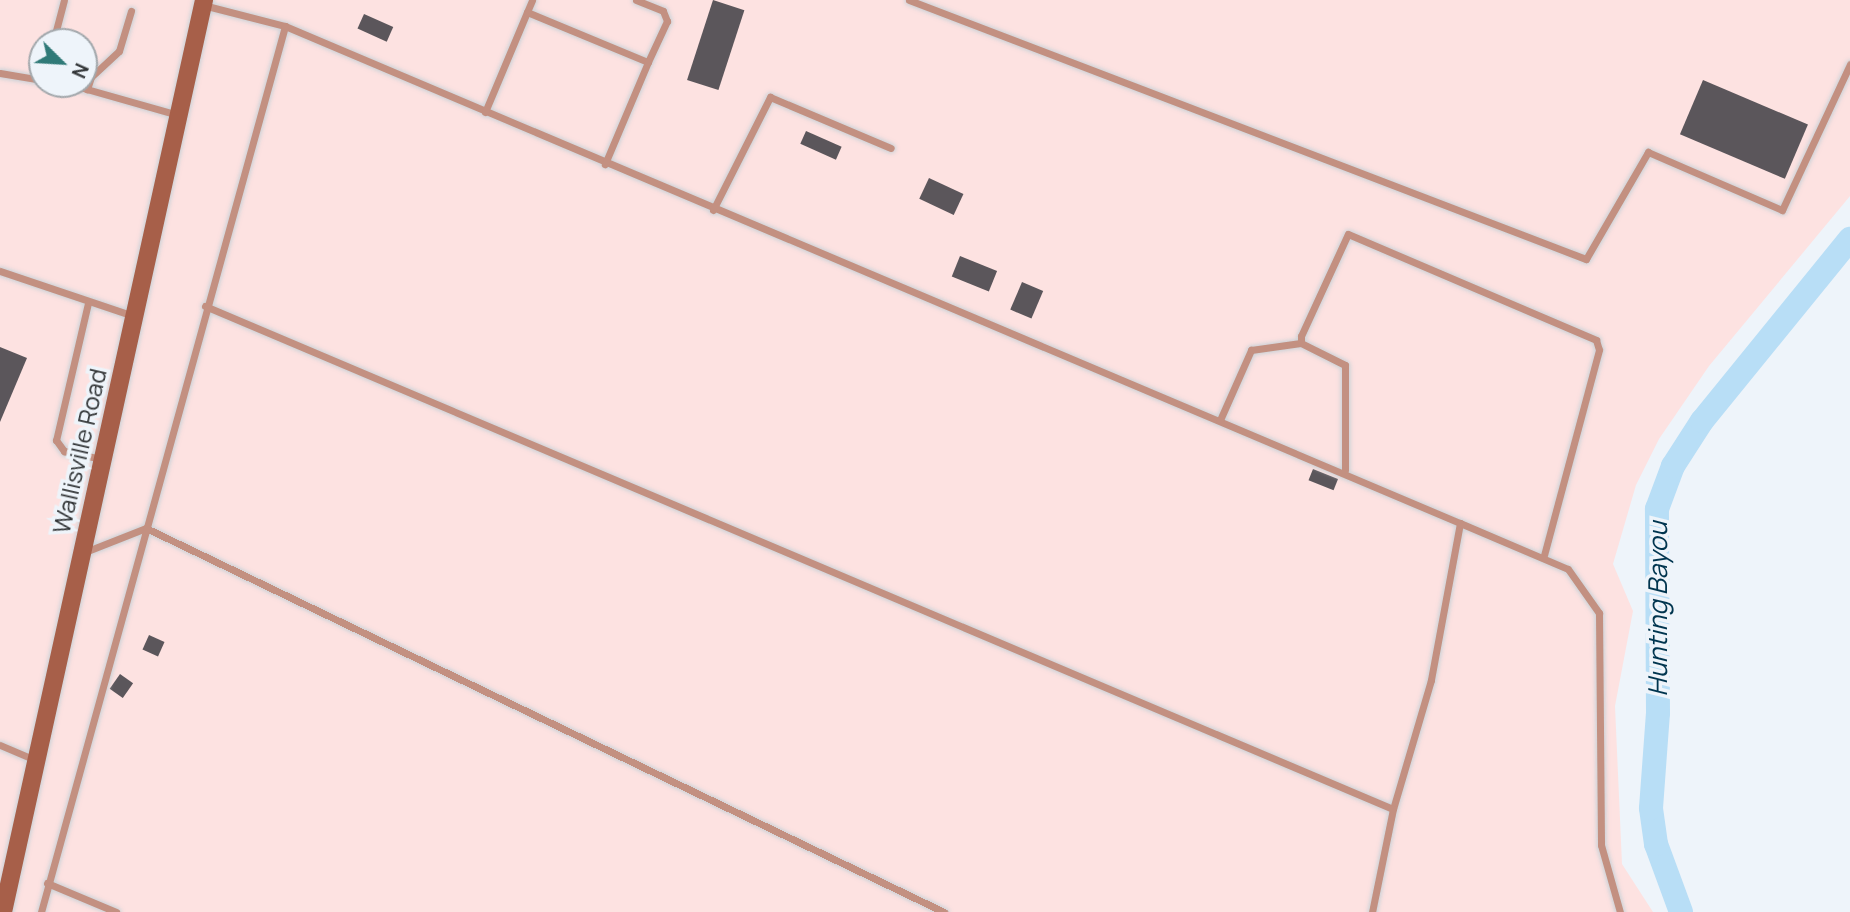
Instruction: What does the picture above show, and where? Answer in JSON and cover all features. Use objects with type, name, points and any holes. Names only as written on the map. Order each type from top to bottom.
[{"type":"main road","name":"Wallisville Road","points":[[3,912],[204,3]]},
{"type":"lane","points":[[57,28],[64,0]]},
{"type":"lane","points":[[485,112],[532,0]]},
{"type":"lane","points":[[605,164],[667,21],[663,11],[636,0]]},
{"type":"lane","points":[[909,0],[1586,259],[1648,152],[1782,211],[1850,64]]},
{"type":"lane","points":[[204,3],[285,26],[713,210],[1345,470],[1460,523],[1544,555],[1568,569],[1599,613],[1601,845],[1620,912]]},
{"type":"lane","points":[[98,67],[119,51],[131,10]]},
{"type":"lane","points":[[527,12],[648,62]]},
{"type":"lane","points":[[41,912],[205,306],[285,26]]},
{"type":"lane","points":[[0,73],[28,78]]},
{"type":"lane","points":[[98,92],[178,115]]},
{"type":"lane","points":[[713,210],[770,97],[891,148]]},
{"type":"lane","points":[[1301,343],[1348,234],[1596,340],[1599,351],[1544,555]]},
{"type":"lane","points":[[0,271],[88,303],[134,316]]},
{"type":"lane","points":[[88,303],[56,440],[64,452],[102,459]]},
{"type":"lane","points":[[205,306],[1393,809]]},
{"type":"lane","points":[[1220,420],[1251,350],[1301,343],[1345,365],[1345,470]]},
{"type":"lane","points":[[1372,912],[1393,809],[1431,680],[1460,523]]},
{"type":"lane","points":[[81,554],[146,528],[944,912]]},
{"type":"lane","points":[[0,745],[36,760]]},
{"type":"lane","points":[[47,883],[116,912]]},
{"type":"shaded area","points":[[0,0],[1850,0],[1850,196],[1709,366],[1659,439],[1636,485],[1613,564],[1633,611],[1615,706],[1622,864],[1653,912],[0,912]]},
{"type":"building","points":[[713,0],[744,10],[718,90],[687,80]]},
{"type":"building","points":[[364,14],[393,27],[387,42],[357,29]]},
{"type":"building","points":[[1703,80],[1808,125],[1785,179],[1680,134]]},
{"type":"building","points":[[806,131],[842,147],[836,160],[800,144]]},
{"type":"building","points":[[929,178],[963,194],[954,215],[919,199]]},
{"type":"building","points":[[960,256],[997,271],[989,291],[952,276]]},
{"type":"building","points":[[1022,282],[1043,291],[1031,319],[1010,310]]},
{"type":"building","points":[[0,347],[27,358],[0,422]]},
{"type":"building","points":[[1313,469],[1338,479],[1334,490],[1309,480]]},
{"type":"building","points":[[149,635],[165,642],[158,657],[142,650]]},
{"type":"building","points":[[120,674],[133,683],[123,698],[110,689]]},
{"type":"waterway","name":"Hunting Bayou","points":[[1681,912],[1656,844],[1651,808],[1658,713],[1657,509],[1673,466],[1702,421],[1850,239]]}]
